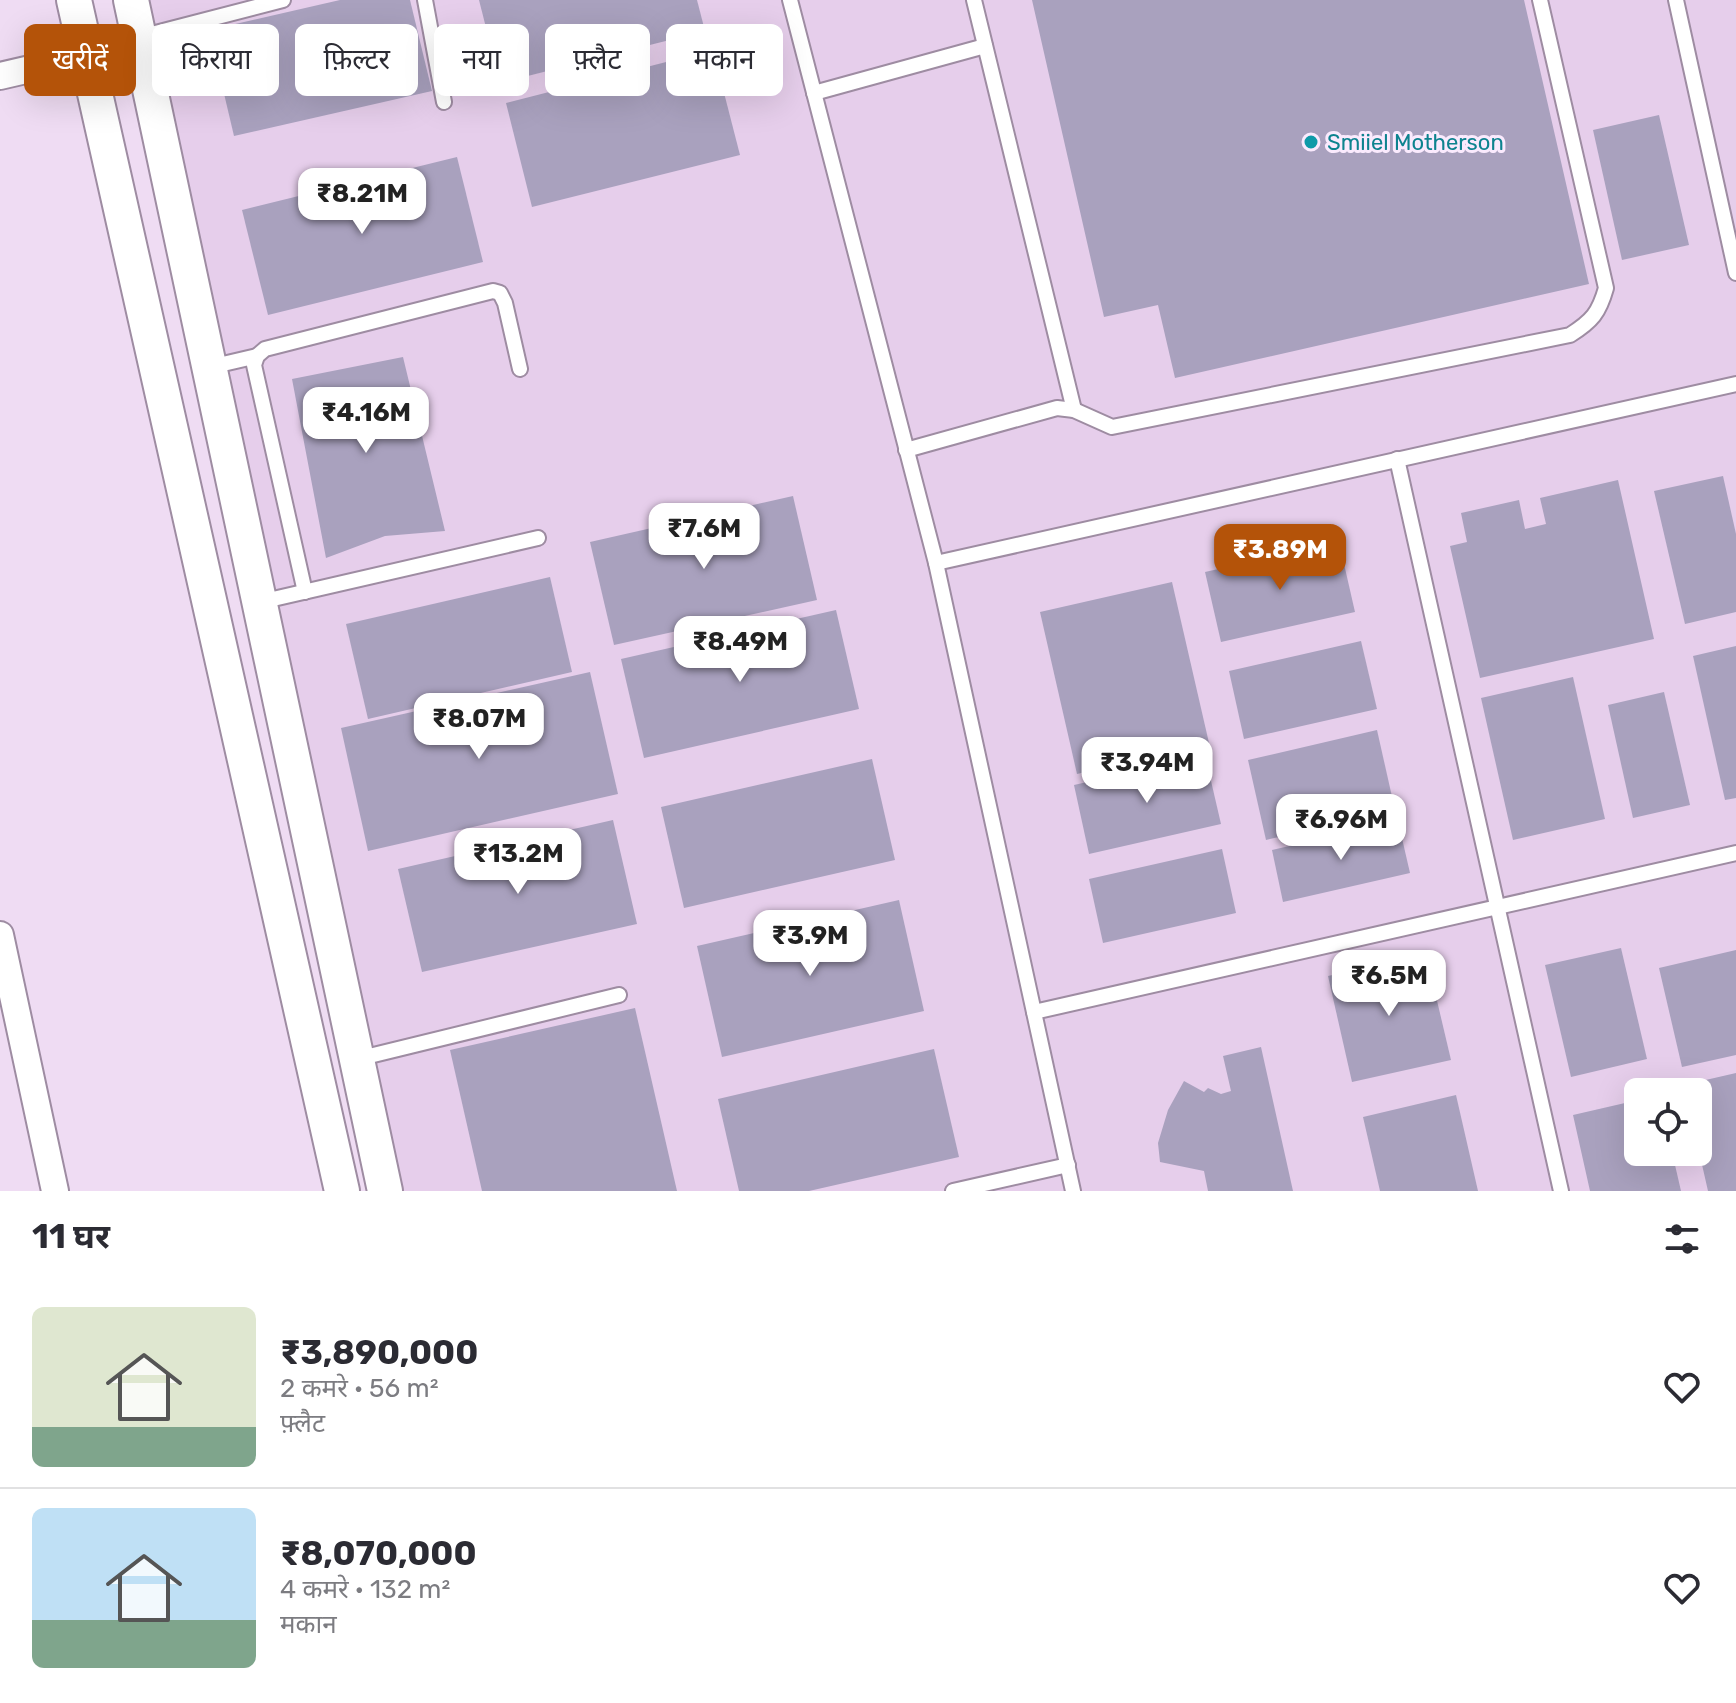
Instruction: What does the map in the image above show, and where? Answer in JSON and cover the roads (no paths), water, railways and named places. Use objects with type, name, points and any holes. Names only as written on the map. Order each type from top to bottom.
[{"type":"street","points":[[74,0],[79,24]]},
{"type":"street","points":[[131,0],[385,1191]]},
{"type":"street","points":[[0,76],[24,70]]},
{"type":"street","points":[[95,96],[342,1191]]},
{"type":"street","points":[[0,935],[55,1191]]},
{"type":"lane","points":[[136,38],[283,0]]},
{"type":"lane","points":[[425,0],[444,102]]},
{"type":"lane","points":[[790,0],[936,563],[1073,1191]]},
{"type":"lane","points":[[974,0],[1074,410]]},
{"type":"lane","points":[[906,450],[1057,408],[1074,410],[1112,427],[1570,335],[1586,324],[1600,309],[1606,288],[1540,0]]},
{"type":"lane","points":[[1676,0],[1736,273]]},
{"type":"lane","points":[[814,93],[985,46]]},
{"type":"lane","points":[[210,367],[257,356],[265,349],[493,291],[500,293],[505,303],[520,369]]},
{"type":"lane","points":[[257,356],[254,365],[305,592]]},
{"type":"lane","points":[[936,563],[1736,384]]},
{"type":"lane","points":[[1397,459],[1561,1191]]},
{"type":"lane","points":[[260,602],[538,538]]},
{"type":"lane","points":[[1034,1012],[1736,853]]},
{"type":"lane","points":[[357,1059],[619,995]]},
{"type":"lane","points":[[953,1191],[1068,1165]]},
{"type":"place","name":"Smiiel Motherson","points":[[1311,142]]}]
